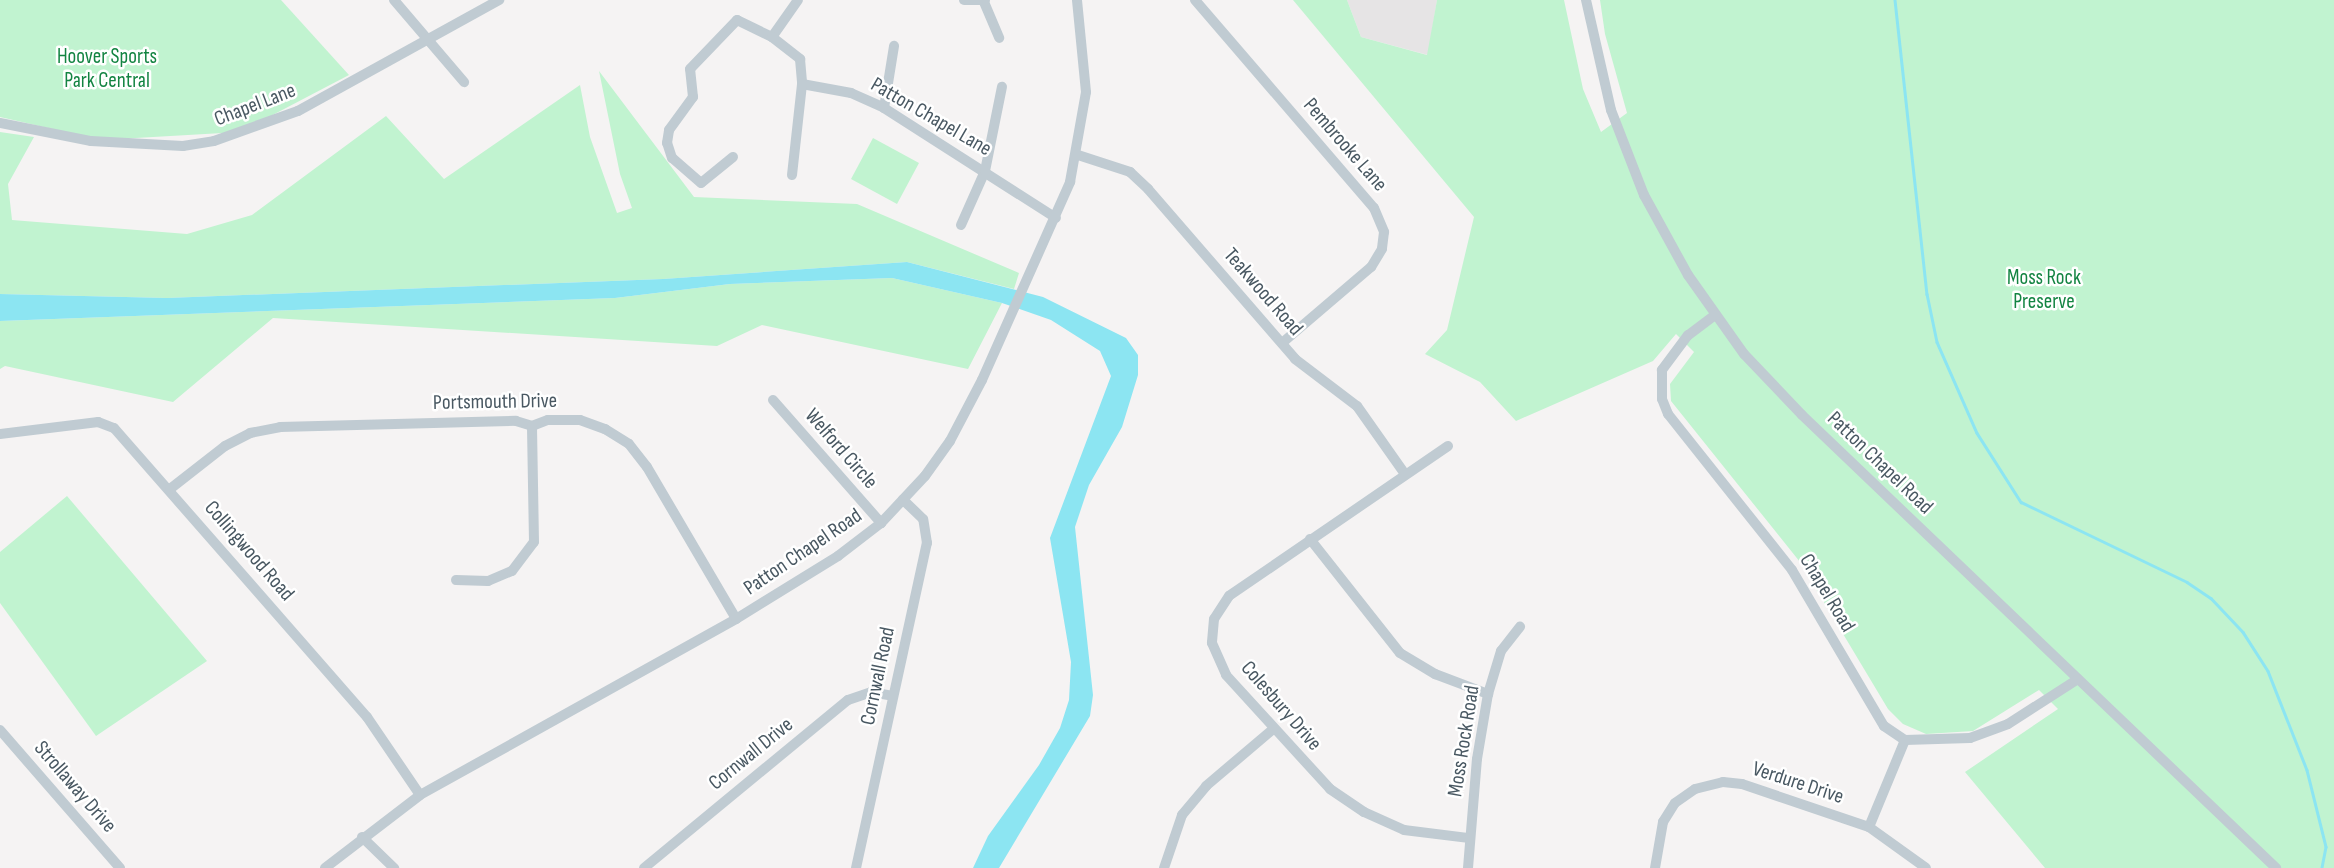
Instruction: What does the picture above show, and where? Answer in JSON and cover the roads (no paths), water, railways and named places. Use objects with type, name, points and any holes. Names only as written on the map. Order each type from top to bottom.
[{"type":"street","points":[[394,0],[464,82]]},
{"type":"street","name":"Chapel Lane","points":[[0,123],[91,141],[183,146],[215,141],[280,120],[499,0]]},
{"type":"street","points":[[772,37],[798,0]]},
{"type":"street","points":[[964,0],[985,1],[999,38]]},
{"type":"street","name":"Patton Chapel Road","points":[[325,868],[419,795],[736,619],[838,556],[881,523],[903,500],[950,442],[1056,218],[1078,155],[1086,72],[1077,0]]},
{"type":"street","name":"Pembrooke Lane","points":[[1195,0],[1374,208],[1384,232],[1382,249],[1371,267],[1282,343]]},
{"type":"street","name":"Patton Chapel Road","points":[[1586,0],[1608,99],[1644,195],[1714,315],[1802,415],[2276,868]]},
{"type":"street","points":[[733,157],[701,183],[671,158],[667,143],[669,130],[693,97],[690,69],[737,20],[772,37],[800,59],[802,84],[792,175]]},
{"type":"street","points":[[884,108],[894,46]]},
{"type":"street","name":"Patton Chapel Lane","points":[[802,84],[851,93],[884,108],[1056,218]]},
{"type":"street","points":[[961,225],[985,171],[1002,87]]},
{"type":"street","name":"Teakwood Road","points":[[1078,155],[1130,172],[1307,370],[1357,406],[1405,474]]},
{"type":"street","name":"Chapel Road","points":[[1714,315],[1688,335],[1662,370],[1662,399],[1668,414],[1792,570],[1875,714],[1894,736],[1905,740]]},
{"type":"street","name":"Welford Circle","points":[[773,400],[881,523]]},
{"type":"street","name":"Portsmouth Drive","points":[[170,489],[225,446],[250,433],[281,427],[516,421],[532,426],[548,420],[580,421],[605,429],[629,444],[647,467],[736,619]]},
{"type":"street","name":"Collingwood Road","points":[[0,434],[98,422],[114,428],[367,717],[419,795]]},
{"type":"street","points":[[456,580],[488,581],[512,571],[525,560],[534,542],[532,426]]},
{"type":"street","name":"Colesbury Drive","points":[[1448,446],[1229,596],[1214,619],[1212,643],[1219,663],[1272,730],[1330,789],[1364,812],[1404,830],[1468,838]]},
{"type":"street","name":"Cornwall Road","points":[[856,868],[928,543],[923,519],[903,500]]},
{"type":"street","points":[[1310,539],[1399,653],[1435,674],[1488,694]]},
{"type":"street","name":"Moss Rock Road","points":[[1468,868],[1468,838],[1488,694],[1501,651],[1520,627]]},
{"type":"street","points":[[1869,827],[1905,740],[1949,741],[1991,733],[2078,679]]},
{"type":"street","name":"Cornwall Drive","points":[[644,868],[848,700],[871,692],[893,696]]},
{"type":"street","name":"Strollaway Drive","points":[[0,730],[120,868]]},
{"type":"street","points":[[1164,868],[1182,815],[1206,786],[1272,730]]},
{"type":"street","name":"Verdure Drive","points":[[1655,868],[1660,830],[1675,803],[1695,789],[1723,782],[1742,784],[1869,827],[1926,868]]},
{"type":"street","points":[[362,837],[394,868]]},
{"type":"water","points":[[907,262],[1043,297],[1126,338],[1138,355],[1138,375],[1122,427],[1089,485],[1075,527],[1093,695],[1090,716],[999,868],[973,868],[988,836],[1039,765],[1060,728],[1069,700],[1071,662],[1050,538],[1111,376],[1100,351],[1051,320],[1002,303],[892,278],[730,284],[615,298],[0,321],[0,294],[167,298],[663,279]]},
{"type":"waterway","points":[[1895,0],[1927,294],[1937,342],[1977,433],[2021,502],[2187,582],[2211,598],[2243,632],[2268,671],[2307,770],[2326,847],[2322,868]]},
{"type":"park label","name":"Hoover Sports Park Central","points":[[107,69]]},
{"type":"park label","name":"Moss Rock Preserve","points":[[2044,290]]}]
